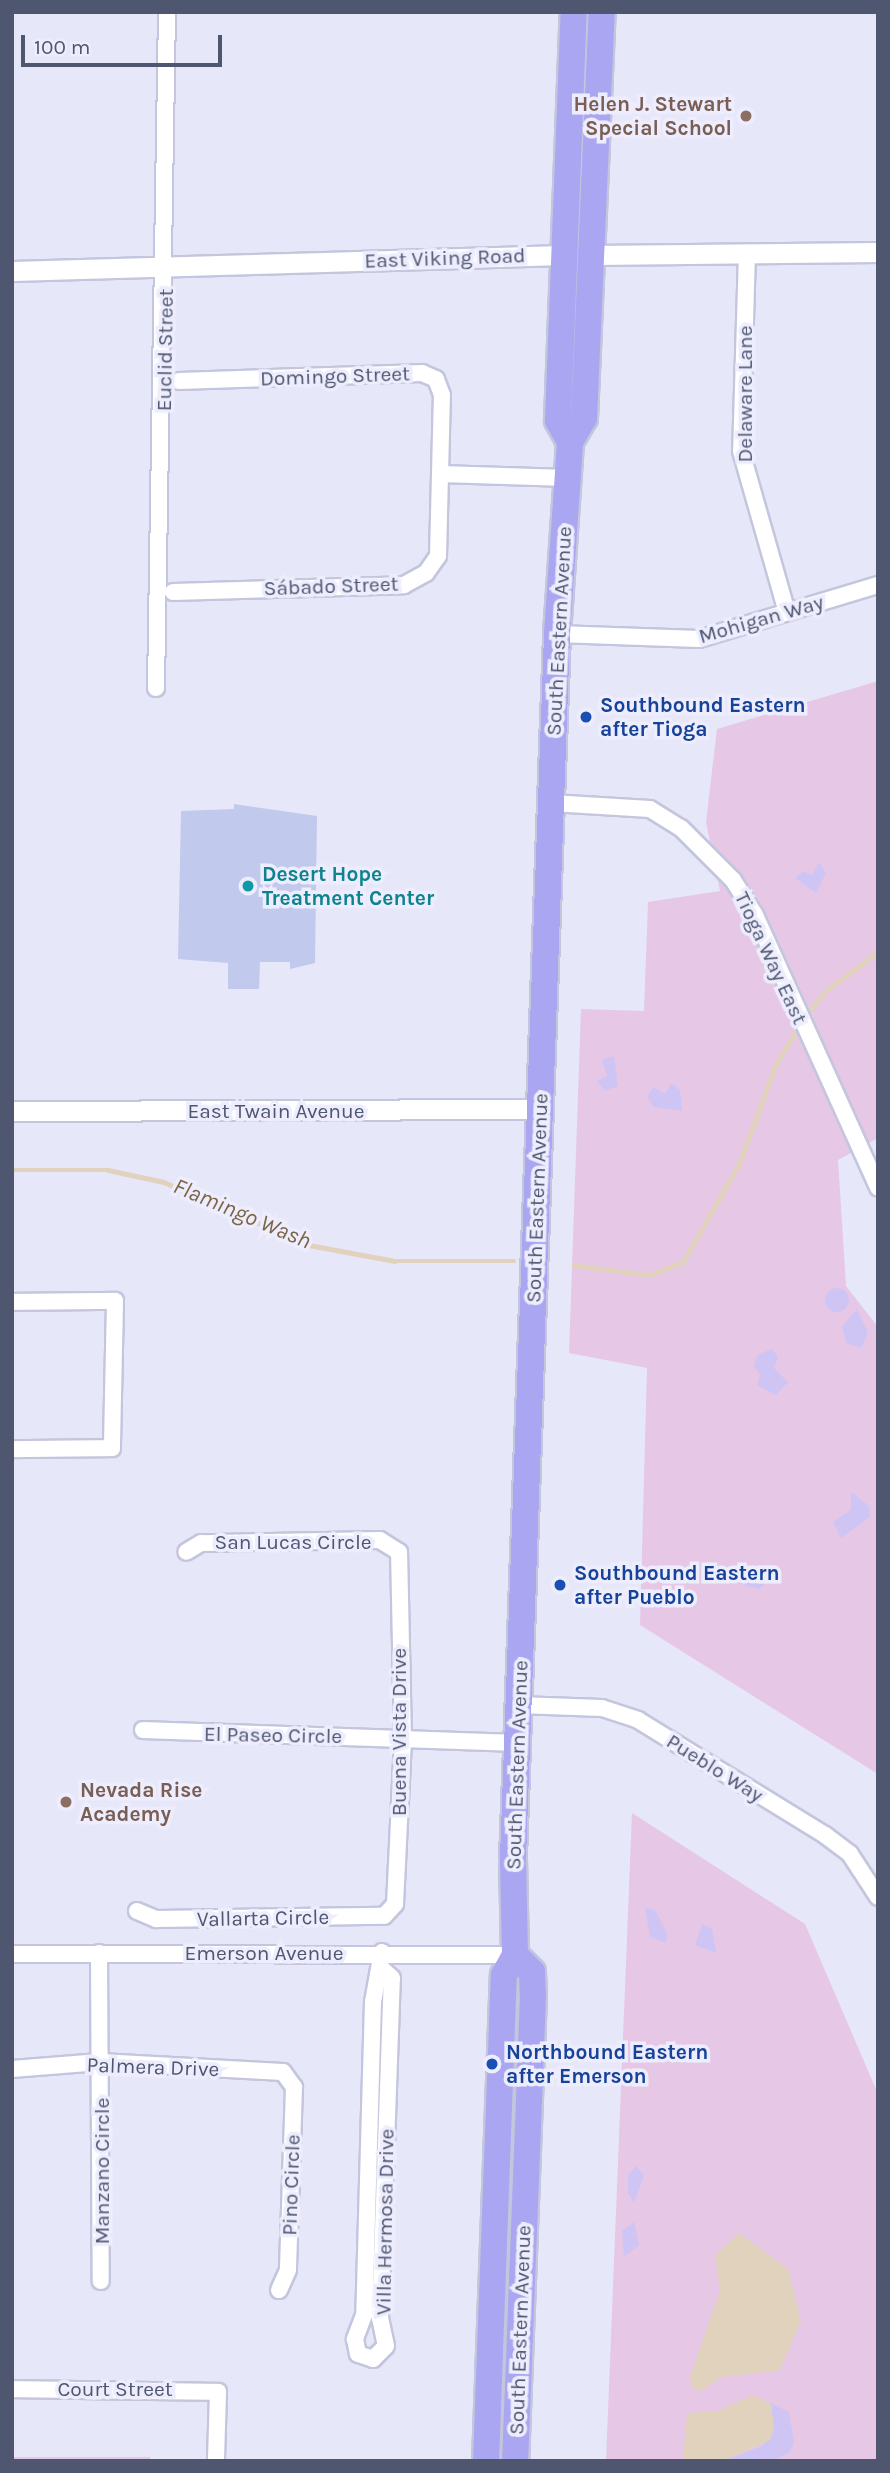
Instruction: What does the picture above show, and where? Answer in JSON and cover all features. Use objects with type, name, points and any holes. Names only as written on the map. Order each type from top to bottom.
[{"type":"main road","name":"South Eastern Avenue","points":[[570,442],[558,420],[574,12]]},
{"type":"main road","name":"South Eastern Avenue","points":[[486,2461],[504,1975],[515,1955],[518,1704],[557,635],[570,442],[584,418],[602,12]]},
{"type":"main road","name":"South Eastern Avenue","points":[[515,1955],[532,1972],[533,1995],[515,2461]]},
{"type":"street","name":"Euclid Street","points":[[156,688],[166,266],[167,12]]},
{"type":"street","name":"East Viking Road","points":[[12,271],[563,255],[878,252]]},
{"type":"street","name":"Delaware Lane","points":[[747,253],[741,451],[788,612]]},
{"type":"street","name":"Domingo Street","points":[[179,381],[422,373],[436,379],[442,395],[440,474]]},
{"type":"street","points":[[440,474],[568,478]]},
{"type":"street","name":"Sábado Street","points":[[173,592],[404,585],[426,573],[438,556],[440,474]]},
{"type":"street","name":"Mohigan Way","points":[[557,635],[699,639],[878,585]]},
{"type":"street","name":"Tioga Way East","points":[[551,803],[631,806],[650,810],[681,828],[733,880],[785,983],[813,1050],[878,1188]]},
{"type":"street","name":"East Twain Avenue","points":[[12,1111],[540,1109]]},
{"type":"street","points":[[12,1302],[115,1301],[112,1448],[12,1449]]},
{"type":"street","name":"San Lucas Circle","points":[[186,1552],[201,1542],[380,1540],[400,1552]]},
{"type":"street","name":"Buena Vista Drive","points":[[390,1912],[395,1904],[403,1741],[400,1552]]},
{"type":"street","name":"Pueblo Way","points":[[518,1704],[602,1708],[638,1720],[842,1848],[868,1876],[878,1897]]},
{"type":"street","name":"El Paseo Circle","points":[[144,1730],[517,1743]]},
{"type":"street","name":"Vallarta Circle","points":[[136,1911],[156,1919],[390,1912]]},
{"type":"street","name":"Emerson Avenue","points":[[12,1954],[382,1952],[515,1955]]},
{"type":"street","name":"Villa Hermosa Drive","points":[[382,1952],[382,1969],[375,1976],[373,2002],[365,2298],[355,2339],[358,2354],[373,2359],[386,2346],[380,2318],[392,1978],[382,1969]]},
{"type":"street","name":"Manzano Circle","points":[[99,1953],[101,2281]]},
{"type":"street","name":"Palmera Drive","points":[[12,2069],[100,2062],[191,2071],[267,2070],[290,2078]]},
{"type":"street","name":"Pino Circle","points":[[279,2290],[289,2270],[290,2078]]},
{"type":"street","name":"Court Street","points":[[12,2389],[218,2392],[216,2461]]},
{"type":"shaded area","points":[[878,681],[878,1138],[838,1160],[846,1286],[878,1327],[878,1774],[640,1625],[647,1368],[569,1353],[581,1009],[644,1011],[648,902],[720,891],[706,822],[717,729]]},
{"type":"shaded area","points":[[632,1813],[805,1924],[878,2094],[878,2461],[606,2461]]},
{"type":"shaded area","points":[[739,2233],[788,2269],[801,2321],[780,2370],[722,2377],[701,2391],[692,2388],[690,2377],[720,2291],[715,2255]]},
{"type":"shaded area","points":[[753,2395],[771,2404],[774,2429],[770,2440],[723,2461],[683,2461],[687,2413],[718,2411]]},
{"type":"shaded area","points":[[12,2457],[150,2457],[150,2461],[12,2461]]},
{"type":"sand","points":[[819,862],[826,873],[816,893],[795,878],[804,871],[812,875]]},
{"type":"sand","points":[[614,1056],[618,1086],[605,1091],[597,1081],[607,1076],[602,1059]]},
{"type":"sand","points":[[671,1083],[680,1090],[682,1111],[654,1107],[647,1097],[653,1087],[665,1094]]},
{"type":"sand","points":[[837,1288],[846,1291],[849,1300],[846,1309],[837,1312],[828,1309],[825,1300],[828,1291]]},
{"type":"sand","points":[[857,1309],[868,1333],[861,1348],[846,1343],[842,1326]]},
{"type":"sand","points":[[772,1349],[778,1357],[774,1368],[788,1382],[776,1395],[757,1385],[760,1374],[754,1367],[757,1355]]},
{"type":"sand","points":[[851,1492],[869,1506],[870,1517],[841,1538],[833,1522],[851,1510]]},
{"type":"sand","points":[[742,1566],[752,1572],[763,1568],[765,1584],[759,1589],[746,1586],[735,1571]]},
{"type":"sand","points":[[645,1908],[655,1910],[667,1933],[666,1943],[650,1937]]},
{"type":"sand","points":[[702,1924],[712,1929],[716,1953],[695,1945]]},
{"type":"sand","points":[[636,2166],[644,2176],[634,2203],[628,2193],[628,2175]]},
{"type":"sand","points":[[634,2222],[639,2245],[624,2257],[622,2231]]},
{"type":"sand","points":[[769,2402],[789,2412],[794,2443],[790,2452],[774,2461],[723,2461],[762,2446],[774,2429]]},
{"type":"building","name":"Desert Hope Treatment Center","points":[[234,804],[317,816],[315,963],[290,969],[290,962],[260,962],[259,989],[228,989],[228,963],[178,959],[181,811],[234,809]]},
{"type":"waterway","name":"Flamingo Wash","points":[[806,1016],[824,992],[878,952]]},
{"type":"waterway","name":"Flamingo Wash","points":[[574,1265],[649,1275],[683,1262],[739,1164],[775,1066],[801,1023]]},
{"type":"waterway","name":"Flamingo Wash","points":[[12,1170],[108,1170],[164,1182],[309,1245],[395,1261],[514,1261]]},
{"type":"place","name":"Helen J. Stewart Special School","points":[[746,116]]},
{"type":"place","name":"Southbound Eastern after Tioga","points":[[586,717]]},
{"type":"place","name":"Desert Hope Treatment Center","points":[[248,886]]},
{"type":"place","name":"Southbound Eastern after Pueblo","points":[[560,1585]]},
{"type":"place","name":"Nevada Rise Academy","points":[[66,1802]]},
{"type":"place","name":"Northbound Eastern after Emerson","points":[[492,2064]]}]
